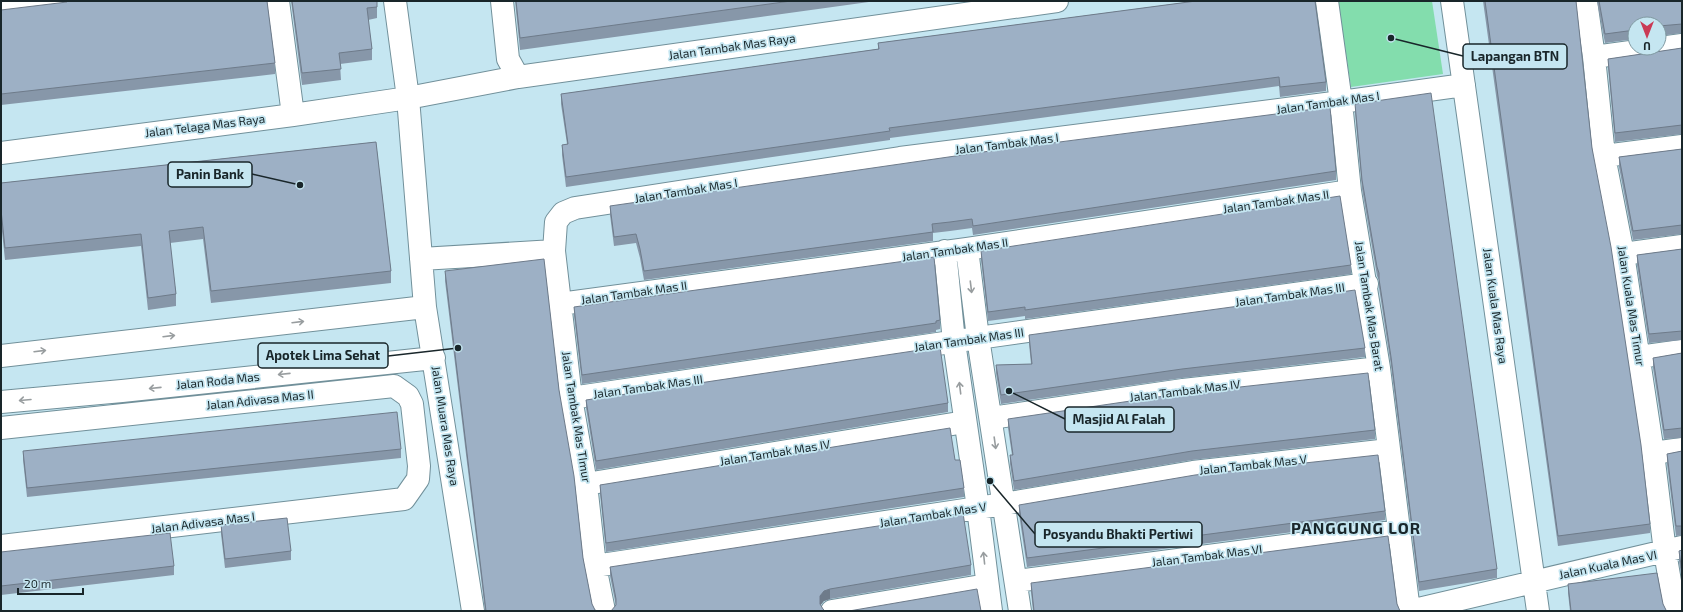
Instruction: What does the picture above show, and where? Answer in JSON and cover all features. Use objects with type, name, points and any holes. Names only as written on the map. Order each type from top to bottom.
[{"type":"street","points":[[1,9],[65,1]]},
{"type":"street","points":[[278,1],[294,115]]},
{"type":"street","name":"Jalan Muara Mas Raya","points":[[395,1],[408,98],[425,307],[473,611]]},
{"type":"street","points":[[502,1],[508,59],[518,77]]},
{"type":"street","name":"Jalan Tambak Mas Raya","points":[[408,98],[518,77],[1057,1]]},
{"type":"street","name":"Jalan Tambak Mas Barat","points":[[1327,1],[1341,102],[1350,191],[1367,284],[1379,368],[1398,532],[1410,611]]},
{"type":"street","name":"Jalan Kuala Mas Raya","points":[[1452,1],[1538,611]]},
{"type":"street","name":"Jalan Kuala Mas Timur","points":[[1586,1],[1594,57],[1604,156],[1623,254],[1653,453],[1674,549],[1675,611]]},
{"type":"street","points":[[1594,57],[1682,45]]},
{"type":"street","name":"Jalan Tambak Mas I","points":[[556,222],[563,213],[575,208],[900,158],[1464,85]]},
{"type":"street","name":"Jalan Telaga Mas Raya","points":[[1,153],[294,115],[408,98]]},
{"type":"street","points":[[1604,156],[1682,146]]},
{"type":"street","name":"Jalan Tambak Mas II","points":[[560,304],[967,248],[1350,191]]},
{"type":"street","name":"Jalan Tambak Mas TImur","points":[[556,222],[554,251],[571,398],[586,484],[595,566],[604,611]]},
{"type":"street","points":[[1623,254],[1682,246]]},
{"type":"street","points":[[967,248],[978,338],[1020,611]]},
{"type":"street","points":[[421,259],[554,251]]},
{"type":"street","points":[[945,251],[954,342],[991,611]]},
{"type":"street","name":"Jalan Tambak Mas III","points":[[571,398],[978,338],[1367,284]]},
{"type":"street","points":[[1,356],[425,307]]},
{"type":"street","points":[[1639,357],[1682,350]]},
{"type":"street","name":"Jalan Roda Mas","points":[[1,401],[122,391],[434,358]]},
{"type":"street","name":"Jalan Tambak Mas IV","points":[[991,418],[1183,390],[1379,368]]},
{"type":"street","name":"Jalan Adivasa Mas II","points":[[1,428],[394,386],[408,396],[415,416],[419,466],[418,479],[404,499]]},
{"type":"street","name":"Jalan Tambak Mas IV","points":[[586,484],[965,422]]},
{"type":"street","points":[[1653,453],[1682,449]]},
{"type":"street","name":"Jalan Tambak Mas V","points":[[595,566],[1004,504],[1193,472],[1389,450]]},
{"type":"street","name":"Jalan Adivasa Mas I","points":[[1,546],[404,499]]},
{"type":"street","name":"Jalan Tambak Mas VI","points":[[1016,581],[1398,532]]},
{"type":"street","name":"Jalan Kuala Mas VI","points":[[1410,611],[1674,549]]},
{"type":"street","points":[[832,611],[987,585]]},
{"type":"green space","points":[[1338,1],[1432,1],[1443,74],[1351,87]]},
{"type":"building","points":[[68,1],[267,1],[275,63],[1,94],[1,10]]},
{"type":"building","points":[[292,1],[377,1],[377,7],[367,8],[372,49],[339,53],[341,69],[302,73]]},
{"type":"building","points":[[516,1],[791,1],[520,38]]},
{"type":"building","points":[[1196,1],[1315,1],[1326,82],[1280,87],[1279,77],[889,128],[890,131],[566,177],[562,145],[568,144],[561,94],[879,49],[878,43]]},
{"type":"building","points":[[1485,1],[1576,1],[1592,148],[1611,247],[1641,445],[1650,524],[1558,536]]},
{"type":"building","points":[[1599,1],[1682,1],[1682,24],[1667,25],[1667,16],[1627,16],[1627,31],[1605,34]]},
{"type":"building","points":[[1682,48],[1682,125],[1615,133],[1608,59],[1628,56],[1667,56],[1667,50]]},
{"type":"building","points":[[1431,93],[1497,569],[1419,582],[1391,357],[1379,273],[1362,180],[1355,104]]},
{"type":"building","points":[[1330,107],[1336,171],[973,226],[972,219],[932,224],[933,232],[644,271],[636,234],[614,237],[610,206],[990,151]]},
{"type":"building","points":[[376,142],[391,271],[211,291],[203,227],[169,231],[176,294],[148,298],[141,234],[5,248],[1,210],[1,183]]},
{"type":"building","points":[[1682,149],[1682,225],[1633,231],[1619,157]]},
{"type":"building","points":[[1340,196],[1351,265],[1025,310],[1025,307],[988,312],[981,251]]},
{"type":"building","points":[[1682,249],[1682,331],[1649,334],[1637,255]]},
{"type":"building","points":[[934,257],[940,320],[936,321],[936,323],[582,375],[574,307]]},
{"type":"building","points":[[544,259],[559,390],[574,476],[583,558],[592,604],[597,611],[486,611],[445,271]]},
{"type":"building","points":[[1355,290],[1365,348],[1182,369],[1001,395],[996,365],[1032,364],[1029,335]]},
{"type":"building","points":[[940,347],[948,403],[596,461],[586,400]]},
{"type":"building","points":[[1682,353],[1682,428],[1664,430],[1653,358]]},
{"type":"building","points":[[1368,373],[1375,430],[1192,451],[1014,481],[1010,455],[1013,455],[1008,419],[1185,393]]},
{"type":"building","points":[[397,412],[401,449],[27,488],[23,451]]},
{"type":"building","points":[[950,428],[955,460],[960,460],[964,488],[606,543],[600,485]]},
{"type":"building","points":[[1682,451],[1682,526],[1676,526],[1667,454]]},
{"type":"building","points":[[1378,455],[1385,511],[1027,558],[1019,505],[1195,475]]},
{"type":"building","points":[[963,513],[971,565],[830,589],[824,591],[820,596],[820,604],[825,611],[611,611],[616,605],[616,599],[610,567]]},
{"type":"building","points":[[287,518],[291,551],[225,559],[221,525]]},
{"type":"building","points":[[170,533],[174,566],[1,586],[1,552]]},
{"type":"building","points":[[1388,536],[1397,604],[1400,611],[1034,611],[1031,583]]},
{"type":"building","points":[[1682,550],[1682,572],[1679,551]]},
{"type":"building","points":[[1657,573],[1663,604],[1667,611],[1571,611],[1568,584]]},
{"type":"building","points":[[977,589],[981,611],[849,611]]},
{"type":"place","name":"Lapangan BTN","points":[[1391,38]]},
{"type":"place","name":"Panin Bank","points":[[300,185]]},
{"type":"place","name":"Apotek Lima Sehat","points":[[458,348]]},
{"type":"place","name":"Masjid Al Falah","points":[[1009,391]]},
{"type":"place","name":"Posyandu Bhakti Pertiwi","points":[[990,481]]},
{"type":"district","name":"PANGGUNG LOR","points":[[1356,528]]}]
